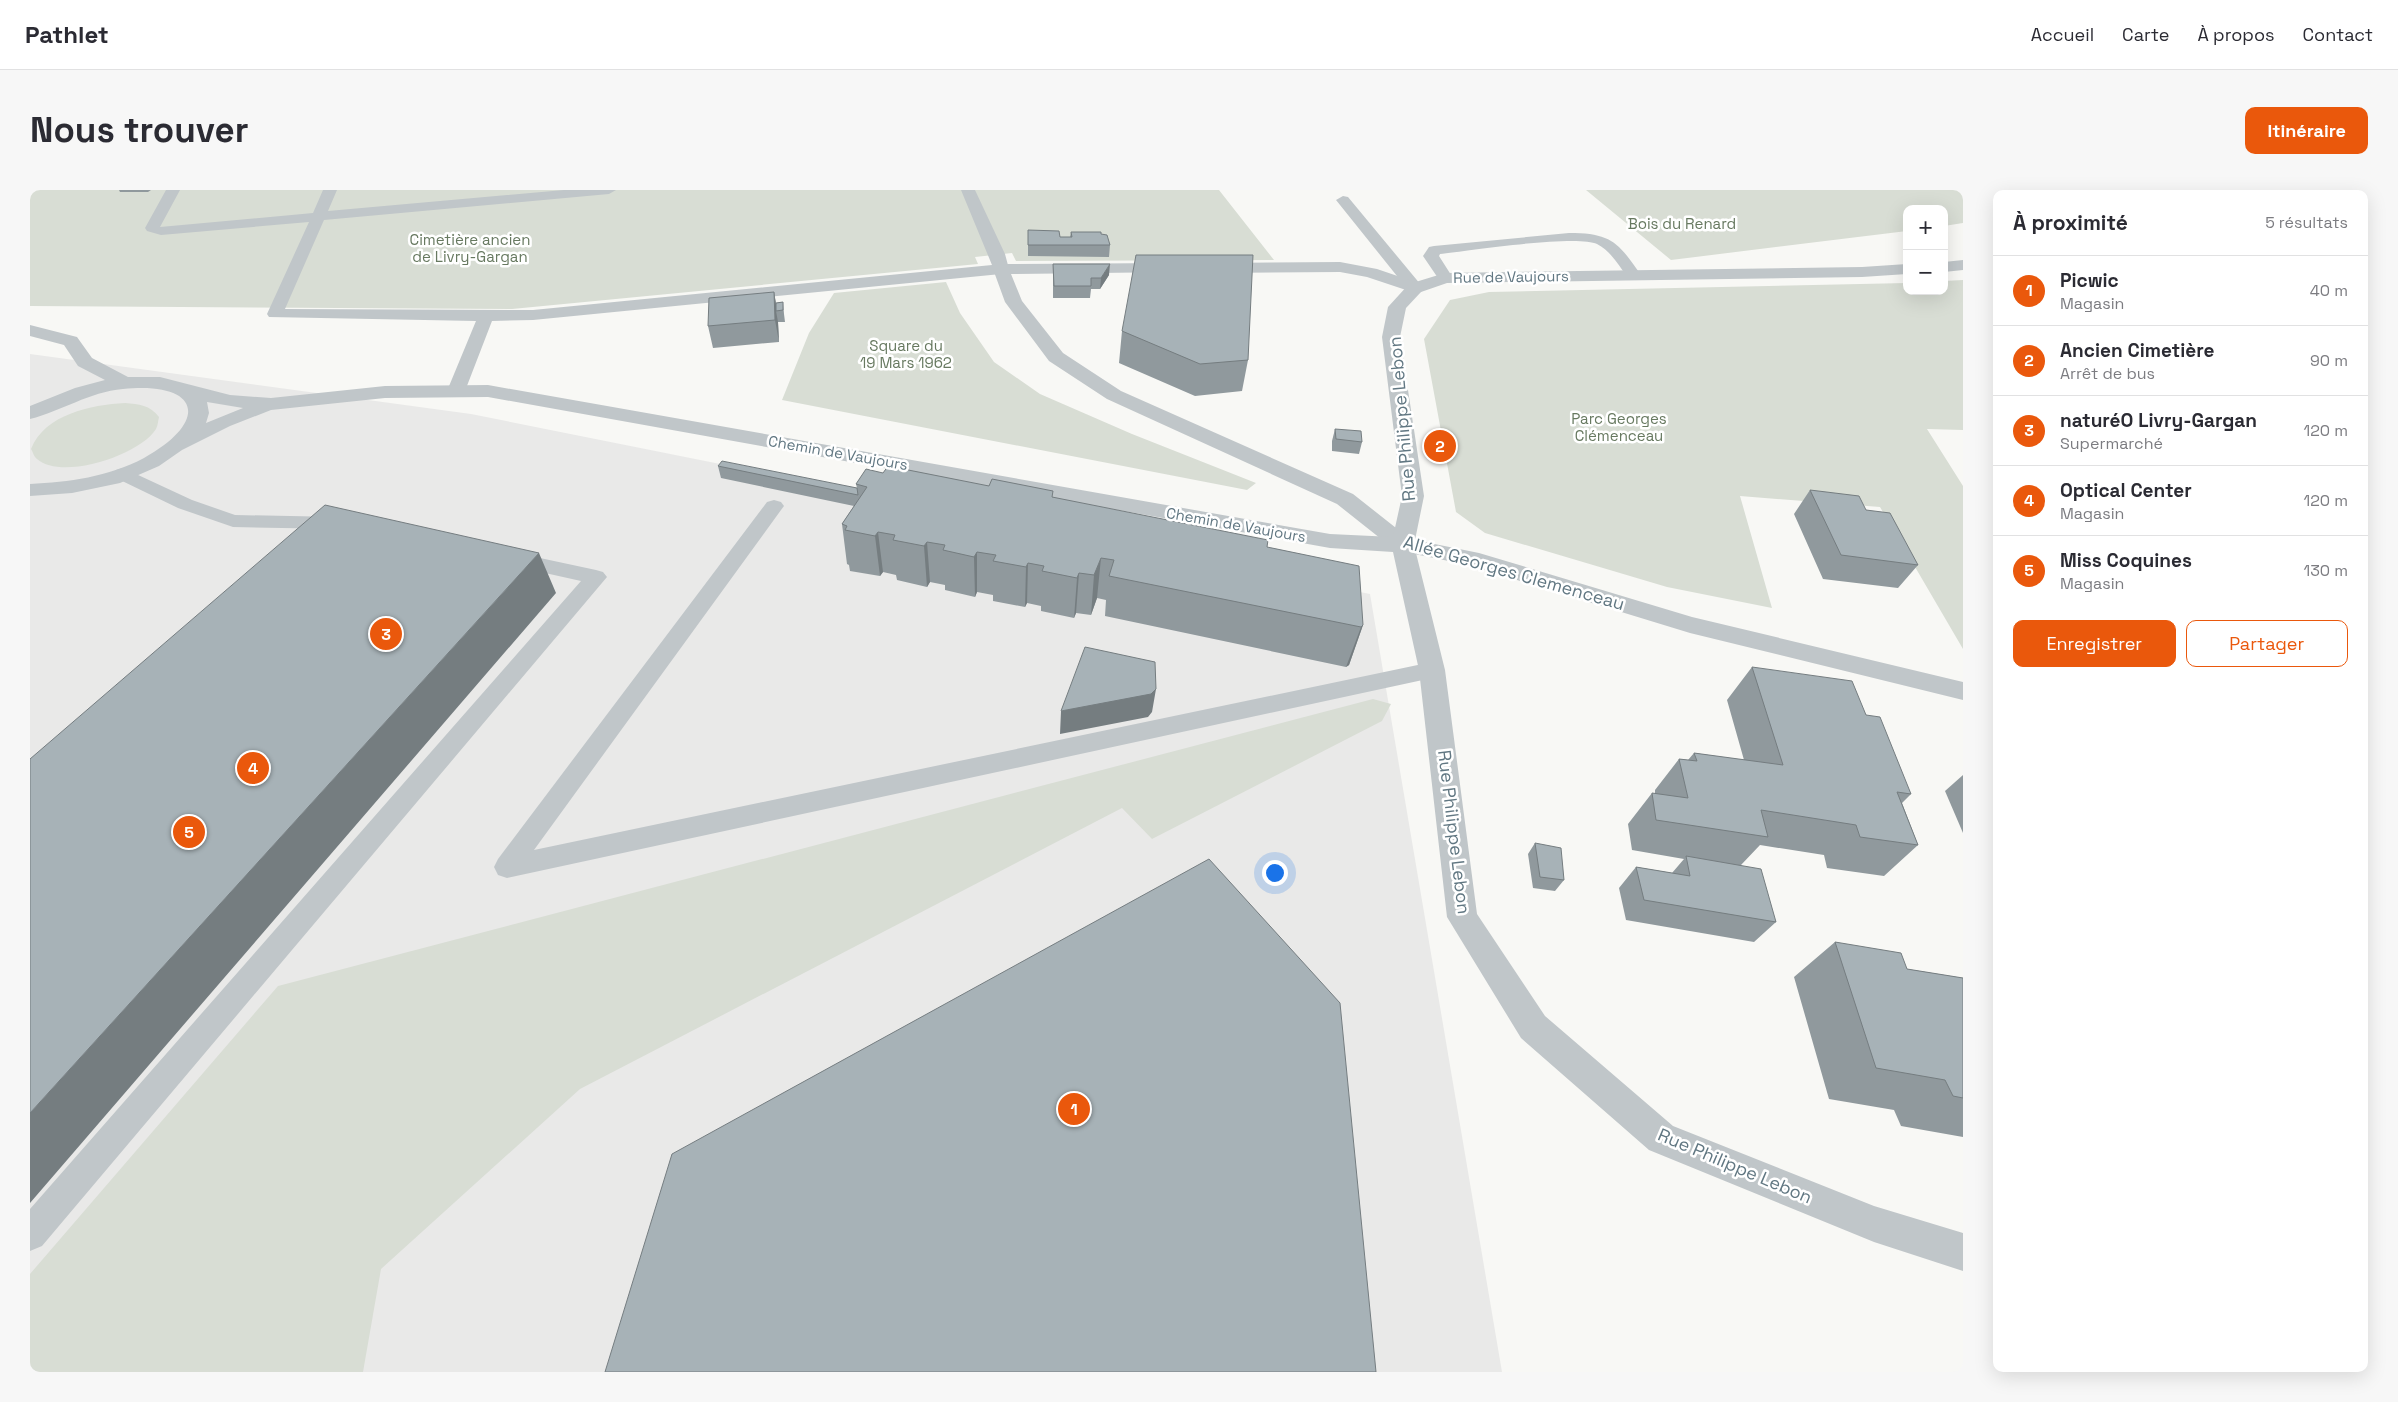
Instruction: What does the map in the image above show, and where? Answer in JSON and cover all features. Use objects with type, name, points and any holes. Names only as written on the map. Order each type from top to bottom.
[{"type":"street","points":[[1948,266],[1963,264]]},
{"type":"street","points":[[1001,269],[1340,268],[1370,273],[1415,288]]},
{"type":"street","name":"Allée Georges Clemenceau","points":[[1001,269],[1014,302],[1056,357],[1114,394],[1345,499],[1403,544],[1471,558],[1690,626],[1963,691]]},
{"type":"street","name":"Rue de Vaujours","points":[[1415,288],[1445,278],[1862,272],[1903,269]]},
{"type":"street","name":"Rue Philippe Lebon","points":[[1415,288],[1397,307],[1391,337],[1413,496],[1403,544],[1432,670],[1462,917],[1533,1027],[1661,1138],[1874,1224],[1963,1252]]},
{"type":"street","points":[[30,330],[71,341],[85,362],[125,383]]},
{"type":"street","points":[[58,400],[79,379],[85,362]]},
{"type":"street","points":[[30,413],[58,400],[91,389],[125,383]]},
{"type":"street","name":"Chemin de Vaujours","points":[[125,383],[172,386],[188,392],[230,401],[271,404],[385,392],[488,391],[1330,541],[1403,544]]},
{"type":"street","points":[[30,503],[66,489],[106,480],[144,466],[174,448],[191,432],[199,417],[198,403],[188,392]]},
{"type":"street","name":"Chemin de Vaujours","points":[[174,448],[223,422],[271,404]]},
{"type":"street","points":[[30,490],[66,489]]},
{"type":"lane","points":[[173,190],[157,229],[318,217],[609,190]]},
{"type":"lane","points":[[330,190],[275,314],[533,316],[1001,269],[968,190]]},
{"type":"lane","points":[[1343,200],[1415,288]]},
{"type":"lane","points":[[1445,278],[1431,256],[1434,250],[1568,237],[1598,239],[1620,256],[1633,275]]},
{"type":"lane","points":[[456,391],[486,316]]},
{"type":"lane","points":[[123,474],[185,504],[233,521],[349,525],[318,544]]},
{"type":"lane","points":[[774,506],[507,867],[1432,670]]},
{"type":"lane","points":[[30,1234],[596,577],[492,555]]},
{"type":"shaded area","points":[[30,354],[471,414],[1370,594],[1502,1372],[30,1372]]},
{"type":"green space","name":"Cimetière ancien de Livry-Gargan","points":[[30,190],[1219,190],[1274,260],[1016,261],[1012,253],[975,257],[978,264],[512,309],[30,306]]},
{"type":"green space","name":"Bois du Renard","points":[[1586,190],[1963,190],[1963,223],[1948,225],[1948,205],[1903,205],[1903,231],[1671,260]]},
{"type":"green space","name":"Parc Georges Clémenceau","points":[[1963,280],[1963,430],[1927,429],[1963,486],[1963,649],[1880,507],[1740,496],[1772,608],[1667,587],[1485,533],[1456,512],[1424,339],[1450,300],[1489,292],[1903,283],[1903,295],[1948,295],[1948,281]]},
{"type":"green space","name":"Square du 19 Mars 1962","points":[[946,282],[960,313],[994,362],[1040,394],[1132,434],[1256,483],[1247,490],[782,400],[809,333],[834,293]]},
{"type":"green space","points":[[125,403],[148,408],[159,417],[156,429],[147,439],[134,448],[118,456],[81,466],[64,467],[49,465],[34,456],[31,449],[38,437],[47,427],[58,420],[84,409]]},
{"type":"green space","points":[[1373,699],[1391,704],[1382,721],[1152,839],[1122,808],[580,1089],[381,1269],[363,1372],[30,1372],[30,1274],[278,986]]},
{"type":"building","points":[[1028,230],[1059,231],[1060,237],[1072,237],[1071,232],[1101,232],[1101,234],[1107,235],[1110,245],[1028,245]]},
{"type":"building","points":[[1136,255],[1253,255],[1248,360],[1200,364],[1122,331]]},
{"type":"building","points":[[1053,264],[1110,264],[1101,278],[1091,278],[1091,286],[1054,286]]},
{"type":"building","points":[[774,292],[775,320],[708,326],[709,298]]},
{"type":"building","points":[[783,302],[783,310],[776,311],[776,303]]},
{"type":"building","points":[[1335,429],[1361,431],[1362,442],[1336,439]]},
{"type":"building","points":[[722,461],[857,488],[858,495],[718,466]]},
{"type":"building","points":[[888,466],[989,486],[992,479],[1053,491],[1052,497],[1268,540],[1267,547],[1359,566],[1363,625],[1361,627],[1109,576],[1114,560],[1101,558],[1094,575],[1079,573],[1077,578],[1042,571],[1044,566],[1028,563],[1026,567],[993,561],[996,555],[977,552],[974,557],[943,550],[945,545],[927,542],[924,546],[893,540],[895,535],[878,532],[875,536],[845,530],[847,526],[842,524],[867,487],[856,484],[866,469],[883,473]]},
{"type":"building","points":[[1810,490],[1859,496],[1866,510],[1890,513],[1918,565],[1841,555]]},
{"type":"building","points":[[325,505],[539,553],[30,1113],[30,759]]},
{"type":"building","points":[[1085,647],[1155,662],[1156,689],[1151,694],[1061,711]]},
{"type":"building","points":[[1752,667],[1852,681],[1866,715],[1880,717],[1911,794],[1897,792],[1918,845],[1860,837],[1856,825],[1761,810],[1768,837],[1656,820],[1652,793],[1688,798],[1679,759],[1697,761],[1694,753],[1783,765]]},
{"type":"building","points":[[1535,843],[1561,848],[1564,880],[1540,877]]},
{"type":"building","points":[[1686,856],[1761,869],[1776,922],[1644,900],[1636,867],[1690,876]]},
{"type":"building","points":[[1209,859],[1340,1003],[1376,1372],[605,1372],[672,1154]]},
{"type":"building","points":[[1835,942],[1901,953],[1907,969],[1963,978],[1963,1098],[1953,1096],[1945,1080],[1876,1068]]},
{"type":"place","name":"Ancien Cimetière","points":[[1440,446]]},
{"type":"place","name":"naturéO Livry-Gargan","points":[[386,634]]},
{"type":"place","name":"Optical Center","points":[[253,768]]},
{"type":"place","name":"Miss Coquines","points":[[189,832]]},
{"type":"place","name":"Picwic","points":[[1074,1109]]}]
